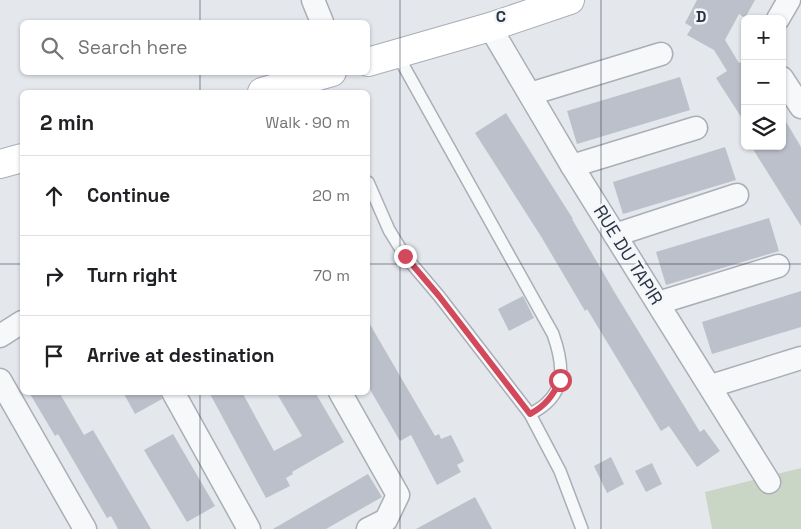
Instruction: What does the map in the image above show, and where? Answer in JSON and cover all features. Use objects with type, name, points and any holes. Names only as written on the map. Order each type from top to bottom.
[{"type":"street","points":[[313,0],[321,20]]},
{"type":"street","points":[[370,61],[570,0]]},
{"type":"street","points":[[780,15],[789,0]]},
{"type":"street","name":"RUE DU TAPIR","points":[[490,26],[572,166],[711,386],[769,482]]},
{"type":"street","points":[[530,94],[660,54]]},
{"type":"street","points":[[273,90],[324,81]]},
{"type":"street","points":[[786,84],[801,107]]},
{"type":"street","points":[[572,166],[696,128]]},
{"type":"street","points":[[0,164],[20,159]]},
{"type":"street","points":[[615,235],[737,195]]},
{"type":"street","points":[[658,303],[778,266]]},
{"type":"street","points":[[0,336],[20,323]]},
{"type":"street","points":[[711,386],[801,358]]},
{"type":"street","points":[[0,380],[85,529]]},
{"type":"street","points":[[175,395],[249,529]]},
{"type":"street","points":[[342,395],[398,495],[386,520],[368,529]]},
{"type":"lane","points":[[397,54],[554,334],[562,360],[560,380],[552,398],[530,414]]},
{"type":"lane","points":[[370,187],[389,230],[405,256],[439,296],[530,414],[560,471],[582,529]]},
{"type":"green space","points":[[801,468],[801,529],[712,529],[705,492]]},
{"type":"building","points":[[697,0],[755,0],[747,15],[739,14],[725,40],[739,63],[741,62],[741,117],[716,78],[727,71],[714,50],[687,35],[692,27],[685,23]]},
{"type":"building","points":[[680,77],[690,110],[577,144],[567,111]]},
{"type":"building","points":[[506,113],[573,219],[615,293],[700,432],[704,429],[720,451],[697,467],[669,426],[661,431],[587,309],[585,311],[542,238],[475,133]]},
{"type":"building","points":[[786,122],[801,147],[801,226],[754,150],[786,150]]},
{"type":"building","points":[[725,147],[736,180],[623,214],[613,182]]},
{"type":"building","points":[[769,218],[779,251],[666,285],[656,252]]},
{"type":"building","points":[[801,291],[801,327],[712,354],[702,322]]},
{"type":"building","points":[[523,296],[534,318],[509,331],[498,309]]},
{"type":"building","points":[[370,324],[435,436],[439,434],[441,439],[451,435],[464,461],[457,465],[461,472],[437,485],[411,435],[400,441],[370,389]]},
{"type":"building","points":[[31,395],[61,395],[84,435],[93,430],[151,529],[118,529],[111,516],[107,518],[58,434],[55,436]]},
{"type":"building","points":[[125,395],[161,395],[162,399],[135,414]]},
{"type":"building","points":[[211,395],[244,395],[274,451],[302,436],[278,395],[317,395],[344,442],[292,472],[293,474],[286,478],[290,486],[266,498]]},
{"type":"building","points":[[173,434],[215,506],[187,522],[144,450]]},
{"type":"building","points":[[611,457],[624,484],[607,493],[594,466]]},
{"type":"building","points":[[652,463],[662,484],[646,492],[635,471]]},
{"type":"building","points":[[368,474],[382,497],[326,529],[273,529]]},
{"type":"building","points":[[475,497],[492,529],[416,529]]},
{"type":"route","points":[[405,256],[439,296],[530,414],[552,398],[560,380]]}]
